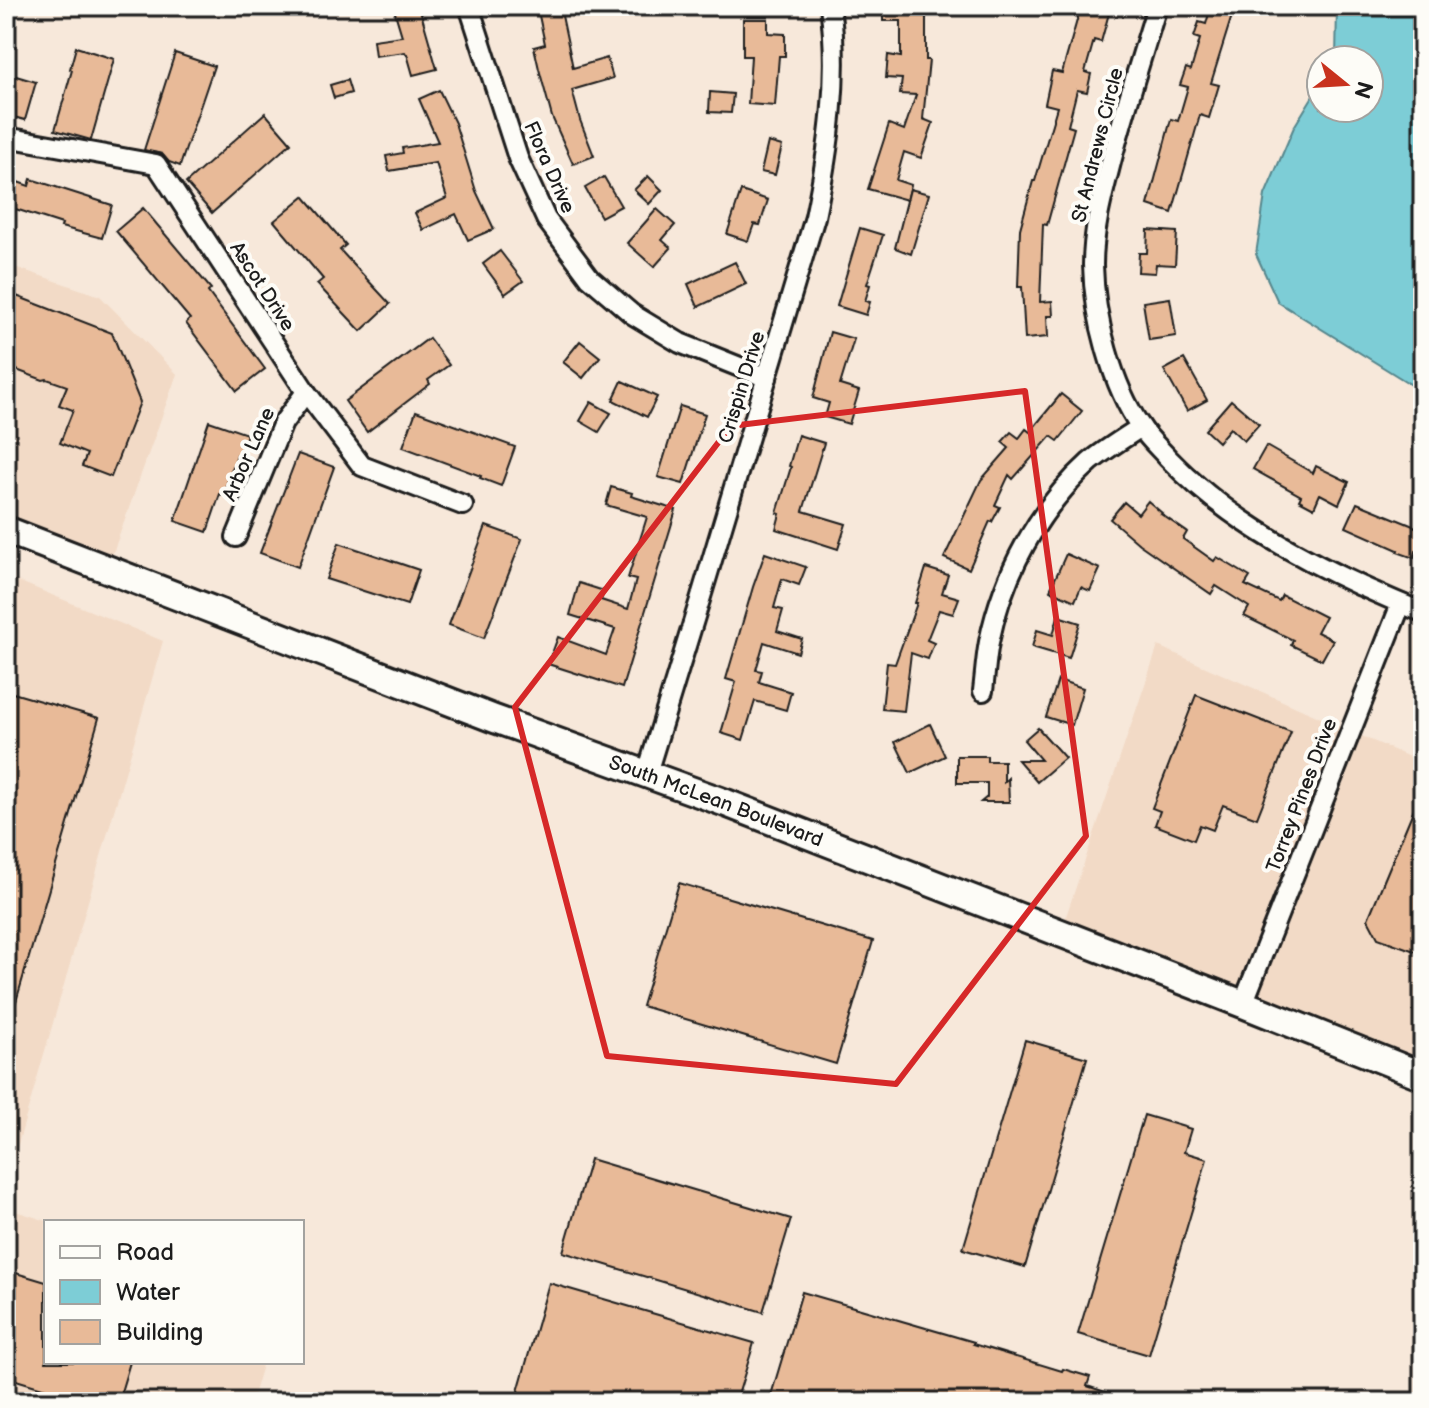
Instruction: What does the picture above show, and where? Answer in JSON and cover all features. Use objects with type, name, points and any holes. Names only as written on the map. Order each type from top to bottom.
[{"type":"main road","name":"South McLean Boulevard","points":[[6,530],[492,718],[647,773],[1423,1076]]},
{"type":"street","name":"Flora Drive","points":[[469,6],[518,158],[546,219],[590,278],[632,314],[680,343],[767,378]]},
{"type":"street","name":"Crispin Drive","points":[[647,773],[815,217],[827,158],[833,93],[830,6]]},
{"type":"street","name":"St Andrews Circle","points":[[1157,6],[1117,136],[1099,211],[1093,265],[1100,322],[1110,365],[1141,427],[1192,482],[1246,523],[1299,555],[1423,612]]},
{"type":"street","name":"Ascot Drive","points":[[6,137],[156,164],[306,392],[362,466],[463,505]]},
{"type":"street","name":"Arbor Lane","points":[[236,537],[283,423],[306,392]]},
{"type":"street","points":[[983,691],[989,643],[999,603],[1028,540],[1067,486],[1092,461],[1141,427]]},
{"type":"street","name":"Torrey Pines Drive","points":[[1243,1004],[1401,604]]},
{"type":"highlighted area","points":[[1025,391],[1086,836],[896,1084],[607,1056],[515,707],[731,426]]},
{"type":"shaded area","points":[[6,264],[100,296],[177,374],[109,564],[6,525]]},
{"type":"shaded area","points":[[6,576],[163,641],[6,1186]]},
{"type":"shaded area","points":[[1158,646],[1423,763],[1423,1073],[1062,928]]},
{"type":"shaded area","points":[[6,1208],[44,1220],[44,1364],[262,1364],[251,1402],[6,1402]]},
{"type":"water","points":[[1337,6],[1423,6],[1423,392],[1278,302],[1256,254],[1265,195],[1305,109],[1305,124],[1385,124],[1385,44],[1336,44]]},
{"type":"building","points":[[393,6],[419,6],[437,69],[413,75],[405,52],[375,56],[373,40],[402,36]]},
{"type":"building","points":[[537,6],[560,6],[573,68],[607,58],[613,78],[572,90],[594,156],[573,164],[552,117],[539,69],[534,47],[545,44]]},
{"type":"building","points":[[883,6],[926,6],[926,60],[929,60],[923,119],[933,123],[921,158],[904,152],[896,180],[911,185],[907,200],[868,189],[889,124],[904,130],[916,95],[900,94],[902,79],[886,78],[888,55],[901,57],[901,21],[883,21]]},
{"type":"building","points":[[1081,6],[1111,6],[1101,42],[1094,40],[1085,72],[1091,74],[1087,92],[1077,90],[1068,126],[1074,128],[1047,225],[1043,224],[1040,302],[1052,301],[1053,316],[1047,316],[1048,337],[1025,339],[1022,287],[1018,287],[1020,229],[1057,107],[1045,104],[1052,71],[1062,73]]},
{"type":"building","points":[[1211,6],[1235,6],[1211,83],[1219,85],[1209,118],[1200,115],[1172,213],[1148,205],[1171,119],[1178,121],[1188,87],[1180,85],[1186,68],[1191,70],[1200,39],[1194,37],[1199,22],[1206,24]]},
{"type":"building","points":[[743,19],[768,19],[768,33],[785,34],[785,56],[779,56],[775,106],[748,104],[751,56],[743,56]]},
{"type":"building","points":[[76,47],[114,59],[91,140],[55,130]]},
{"type":"building","points":[[175,53],[214,66],[180,166],[169,162],[162,154],[144,150]]},
{"type":"building","points":[[6,73],[36,82],[25,120],[6,115]]},
{"type":"building","points":[[347,80],[351,93],[334,98],[330,85]]},
{"type":"building","points":[[439,90],[455,123],[476,191],[494,229],[468,240],[456,214],[423,230],[415,213],[447,198],[436,163],[389,171],[386,156],[403,153],[402,148],[438,142],[419,99]]},
{"type":"building","points":[[710,92],[733,94],[731,113],[709,112]]},
{"type":"building","points":[[265,113],[291,143],[212,213],[186,183]]},
{"type":"building","points":[[768,142],[782,146],[775,175],[761,172]]},
{"type":"building","points":[[648,176],[662,190],[649,204],[634,190]]},
{"type":"building","points":[[604,177],[621,206],[601,217],[585,188]]},
{"type":"building","points":[[6,178],[29,186],[31,179],[112,205],[102,238],[61,227],[62,224],[6,206]]},
{"type":"building","points":[[910,189],[929,194],[911,254],[895,248]]},
{"type":"building","points":[[741,191],[768,200],[760,225],[754,224],[748,241],[727,234]]},
{"type":"building","points":[[304,196],[346,245],[340,250],[390,304],[361,331],[317,284],[323,279],[274,221]]},
{"type":"building","points":[[143,208],[211,289],[208,292],[265,369],[237,391],[186,323],[190,319],[116,231]]},
{"type":"building","points":[[657,209],[675,225],[662,240],[671,248],[654,267],[627,243]]},
{"type":"building","points":[[860,228],[883,235],[867,284],[870,285],[865,301],[870,302],[866,315],[837,306]]},
{"type":"building","points":[[1148,230],[1177,232],[1175,265],[1156,264],[1155,273],[1138,272],[1139,253],[1147,253]]},
{"type":"building","points":[[500,251],[523,281],[505,294],[483,264]]},
{"type":"building","points":[[735,262],[746,284],[698,307],[688,284]]},
{"type":"building","points":[[6,292],[112,333],[140,402],[111,477],[82,466],[87,454],[60,443],[73,410],[59,405],[67,386],[6,366]]},
{"type":"building","points":[[1170,298],[1176,336],[1149,340],[1143,302]]},
{"type":"building","points":[[830,332],[854,339],[840,385],[859,391],[849,424],[825,417],[829,403],[813,398]]},
{"type":"building","points":[[429,338],[449,365],[428,380],[430,384],[367,432],[345,401]]},
{"type":"building","points":[[580,341],[600,357],[583,378],[563,362]]},
{"type":"building","points":[[1184,359],[1207,400],[1187,411],[1164,370]]},
{"type":"building","points":[[622,381],[657,397],[647,417],[613,400]]},
{"type":"building","points":[[1061,394],[1082,411],[1058,441],[1051,436],[1013,479],[1009,475],[995,505],[1000,507],[990,521],[969,569],[944,558],[981,480],[1009,448],[1002,442],[1011,432],[1019,438],[1026,429],[1030,432]]},
{"type":"building","points":[[1231,400],[1259,424],[1244,441],[1230,428],[1218,442],[1205,430]]},
{"type":"building","points":[[591,402],[611,413],[599,432],[580,421]]},
{"type":"building","points":[[680,406],[705,414],[683,484],[658,477]]},
{"type":"building","points":[[416,411],[515,447],[501,486],[403,447]]},
{"type":"building","points":[[209,421],[247,434],[207,532],[175,521]]},
{"type":"building","points":[[798,435],[824,443],[803,511],[846,524],[838,549],[776,529],[780,514],[777,513]]},
{"type":"building","points":[[1266,446],[1313,473],[1316,466],[1349,482],[1339,504],[1320,494],[1314,508],[1299,500],[1301,496],[1253,469]]},
{"type":"building","points":[[298,454],[334,467],[298,567],[260,553]]},
{"type":"building","points":[[611,487],[676,510],[622,688],[548,664],[558,637],[606,655],[615,629],[570,615],[579,583],[604,591],[601,600],[628,609],[636,580],[628,578],[647,517],[606,505]]},
{"type":"building","points":[[1148,501],[1187,532],[1183,539],[1214,561],[1217,557],[1250,577],[1245,585],[1279,601],[1282,595],[1325,617],[1317,632],[1333,640],[1322,660],[1291,645],[1293,640],[1244,616],[1249,607],[1216,586],[1211,594],[1139,544],[1110,519],[1124,502],[1138,514]]},
{"type":"building","points":[[1357,503],[1423,530],[1423,554],[1416,551],[1414,558],[1346,527]]},
{"type":"building","points":[[486,526],[522,539],[484,638],[449,625]]},
{"type":"building","points":[[339,543],[419,570],[407,605],[326,579]]},
{"type":"building","points":[[765,553],[806,567],[799,585],[782,579],[774,608],[783,610],[777,631],[802,639],[798,653],[764,642],[756,670],[762,671],[759,682],[791,692],[786,710],[755,701],[743,740],[721,733],[736,682],[726,679]]},
{"type":"building","points":[[1066,554],[1100,569],[1090,591],[1081,587],[1075,601],[1050,590]]},
{"type":"building","points":[[926,568],[948,575],[942,593],[959,598],[953,614],[939,610],[927,640],[934,643],[928,659],[911,653],[904,711],[882,709],[887,663],[895,664]]},
{"type":"building","points":[[1058,616],[1080,623],[1069,658],[1032,647],[1037,630],[1053,635]]},
{"type":"building","points":[[1058,680],[1083,688],[1072,725],[1046,717]]},
{"type":"building","points":[[6,691],[99,718],[10,1022],[6,1021]]},
{"type":"building","points":[[1196,695],[1291,732],[1257,818],[1223,805],[1213,830],[1200,825],[1194,840],[1155,825],[1160,811],[1152,808]]},
{"type":"building","points":[[930,724],[945,756],[910,773],[895,742]]},
{"type":"building","points":[[1038,728],[1065,758],[1037,782],[1018,760],[1041,760],[1024,740]]},
{"type":"building","points":[[957,756],[987,756],[987,761],[1004,761],[1004,782],[1008,778],[1009,802],[981,802],[987,797],[987,783],[957,783]]},
{"type":"building","points":[[1423,787],[1423,954],[1378,938],[1368,919]]},
{"type":"building","points":[[679,883],[873,941],[836,1064],[642,1006]]},
{"type":"building","points":[[1025,1040],[1087,1058],[1025,1267],[963,1249]]},
{"type":"building","points":[[1144,1115],[1191,1129],[1184,1152],[1207,1159],[1149,1355],[1078,1334]]},
{"type":"building","points":[[590,1159],[791,1219],[763,1312],[563,1252]]},
{"type":"building","points":[[6,1270],[44,1281],[44,1364],[129,1364],[118,1402],[89,1402],[6,1377]]},
{"type":"building","points":[[549,1283],[754,1343],[736,1402],[619,1402],[589,1393],[586,1402],[515,1402]]},
{"type":"building","points":[[802,1292],[1090,1377],[1087,1386],[1127,1399],[1127,1402],[769,1402]]}]
